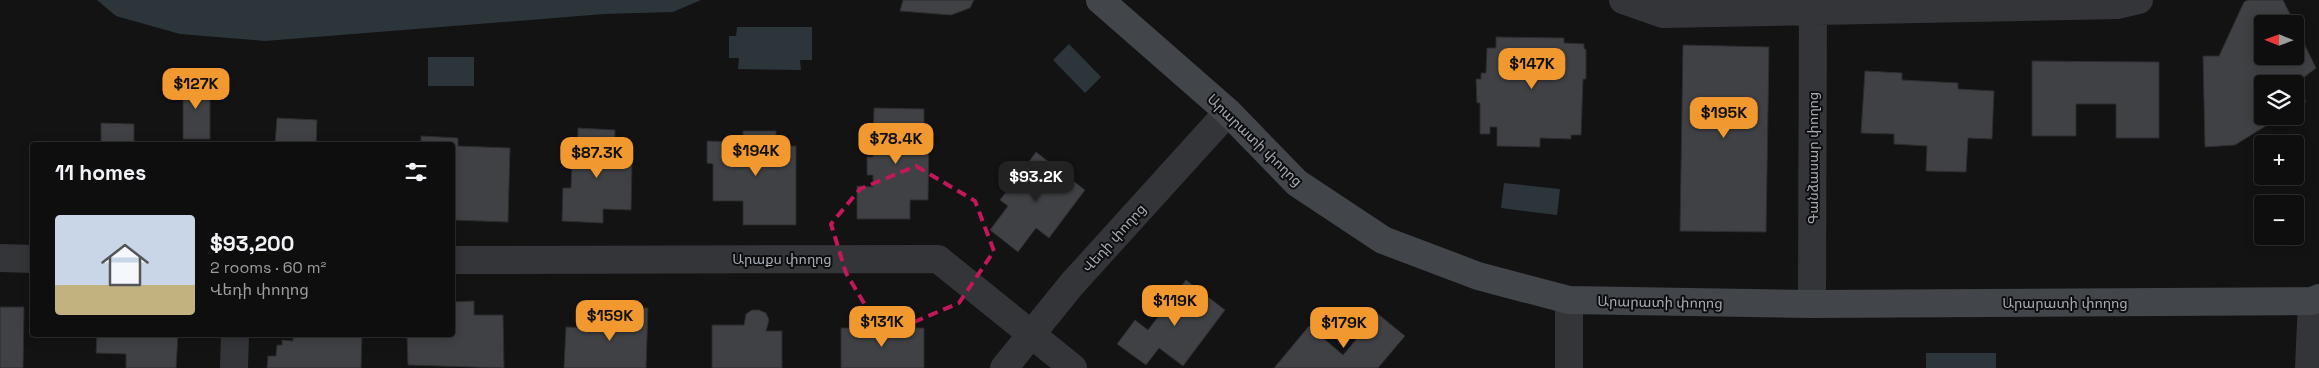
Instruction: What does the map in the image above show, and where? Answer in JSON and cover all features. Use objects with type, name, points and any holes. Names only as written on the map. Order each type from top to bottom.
[{"type":"street","name":"Արարատի փողոց","points":[[1100,0],[1228,112],[1297,183],[1383,240],[1478,276],[1569,300],[1812,304],[2316,300]]},
{"type":"street","points":[[1623,0],[1663,14],[1813,6],[2118,5],[2139,0]]},
{"type":"street","name":"Գանձասար փողոց","points":[[1812,304],[1813,6]]},
{"type":"street","name":"Վեդի փողոց","points":[[1004,368],[1072,284],[1228,112]]},
{"type":"street","points":[[0,258],[30,259]]},
{"type":"street","name":"Արաքս փողոց","points":[[455,260],[938,259],[1073,368]]},
{"type":"street","points":[[1569,300],[1569,368]]},
{"type":"street","points":[[2309,368],[2316,300]]},
{"type":"street","points":[[234,368],[235,337]]},
{"type":"highlighted area","points":[[916,166],[975,201],[994,251],[959,303],[883,335],[846,273],[831,224],[860,189]]},
{"type":"shaded area","points":[[97,0],[701,0],[673,12],[604,14],[265,41],[180,34],[116,16]]},
{"type":"shaded area","points":[[737,27],[812,27],[812,60],[800,60],[801,70],[738,69],[739,58],[729,58],[729,36],[736,36]]},
{"type":"shaded area","points":[[1069,44],[1101,77],[1085,93],[1053,60]]},
{"type":"shaded area","points":[[428,57],[474,57],[474,86],[428,86]]},
{"type":"shaded area","points":[[1504,183],[1560,189],[1557,215],[1501,208]]},
{"type":"shaded area","points":[[1926,353],[1996,353],[1996,368],[1926,368]]},
{"type":"building","points":[[903,0],[974,0],[970,8],[951,15],[900,11]]},
{"type":"building","points":[[2248,0],[2283,0],[2290,15],[2254,15],[2254,65],[2304,65],[2304,43],[2316,68],[2304,77],[2304,75],[2254,75],[2254,125],[2267,125],[2235,145],[2205,147],[2203,56],[2219,56],[2244,2]]},
{"type":"building","points":[[1496,37],[1564,38],[1564,43],[1584,44],[1584,49],[1586,49],[1586,79],[1583,79],[1581,135],[1571,135],[1571,139],[1540,138],[1540,147],[1497,146],[1497,127],[1490,127],[1490,134],[1480,134],[1480,103],[1477,103],[1476,79],[1481,79],[1481,73],[1486,73],[1487,48],[1496,48]]},
{"type":"building","points":[[1683,45],[1769,47],[1766,232],[1680,231]]},
{"type":"building","points":[[2032,61],[2159,62],[2159,138],[2116,138],[2116,104],[2076,104],[2076,136],[2032,136]]},
{"type":"building","points":[[1865,71],[1902,73],[1902,80],[1958,83],[1958,89],[1994,91],[1992,139],[1968,138],[1966,172],[1926,171],[1927,146],[1894,144],[1894,134],[1861,133]]},
{"type":"building","points":[[183,82],[210,82],[210,139],[183,139]]},
{"type":"building","points":[[874,108],[924,109],[924,133],[929,133],[928,200],[910,200],[910,219],[857,219],[857,186],[873,187],[873,175],[867,175],[867,157],[873,157]]},
{"type":"building","points":[[277,118],[317,120],[316,142],[275,142]]},
{"type":"building","points":[[101,123],[134,124],[134,142],[101,142]]},
{"type":"building","points":[[578,128],[615,130],[614,161],[632,161],[631,210],[603,209],[603,223],[562,221],[563,188],[571,188],[572,159],[577,159]]},
{"type":"building","points":[[743,131],[776,131],[776,146],[796,146],[796,225],[743,225],[743,201],[713,201],[713,164],[707,163],[707,141],[743,142]]},
{"type":"building","points":[[421,136],[458,138],[458,146],[510,148],[508,222],[455,220],[455,142],[421,142]]},
{"type":"building","points":[[1036,152],[1085,190],[1049,238],[1036,228],[1018,252],[990,230],[1008,206],[1000,200]]},
{"type":"building","points":[[1186,280],[1225,310],[1183,366],[1159,348],[1146,365],[1117,344],[1135,320],[1148,330]]},
{"type":"building","points":[[474,301],[474,315],[503,315],[504,368],[408,365],[407,337],[455,337],[455,302]]},
{"type":"building","points":[[0,307],[24,307],[23,368],[0,368]]},
{"type":"building","points":[[620,307],[648,308],[646,368],[564,368],[566,327],[594,328],[594,318],[620,319]]},
{"type":"building","points":[[752,310],[766,313],[769,320],[766,331],[782,331],[782,368],[712,368],[712,325],[744,325],[746,314]]},
{"type":"building","points":[[1378,314],[1405,336],[1378,368],[1274,368],[1309,326],[1343,355]]},
{"type":"building","points":[[841,328],[924,328],[924,368],[841,368]]},
{"type":"building","points":[[97,337],[178,337],[176,368],[126,368],[126,354],[96,353]]},
{"type":"building","points":[[293,337],[362,337],[361,368],[267,368],[268,356],[276,356],[277,345],[282,345],[282,340],[293,341]]}]
